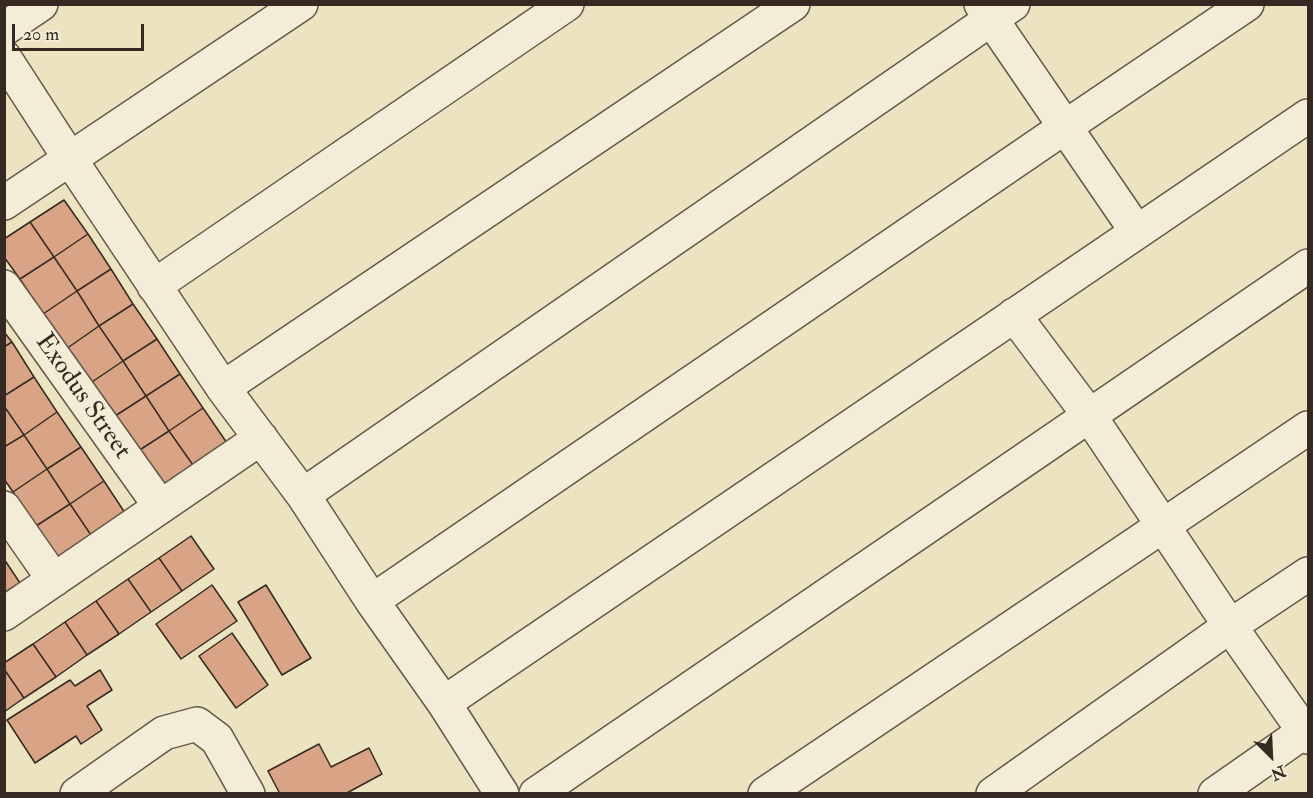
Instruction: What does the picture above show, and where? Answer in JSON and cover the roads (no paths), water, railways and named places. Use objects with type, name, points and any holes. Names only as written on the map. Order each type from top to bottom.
[{"type":"street","points":[[4,29],[40,4]]},
{"type":"street","points":[[4,203],[301,4]]},
{"type":"street","points":[[154,286],[567,4]]},
{"type":"street","points":[[223,388],[793,4]]},
{"type":"street","points":[[372,601],[1247,4]]},
{"type":"street","points":[[303,495],[995,9],[1065,127],[1137,232]]},
{"type":"street","points":[[4,57],[154,286],[223,388],[303,495],[372,601],[444,703],[502,794]]},
{"type":"street","points":[[444,703],[1308,116]]},
{"type":"street","points":[[536,794],[1308,266]]},
{"type":"street","name":"Exodus Street","points":[[4,287],[160,506]]},
{"type":"street","points":[[1014,315],[1089,415],[1230,626],[1307,732],[1215,794]]},
{"type":"street","points":[[765,794],[1308,428]]},
{"type":"street","points":[[4,614],[261,438]]},
{"type":"street","points":[[4,508],[54,580]]},
{"type":"street","points":[[993,794],[1230,626],[1308,574]]},
{"type":"street","points":[[77,794],[164,734],[197,724],[218,739],[248,794]]}]
